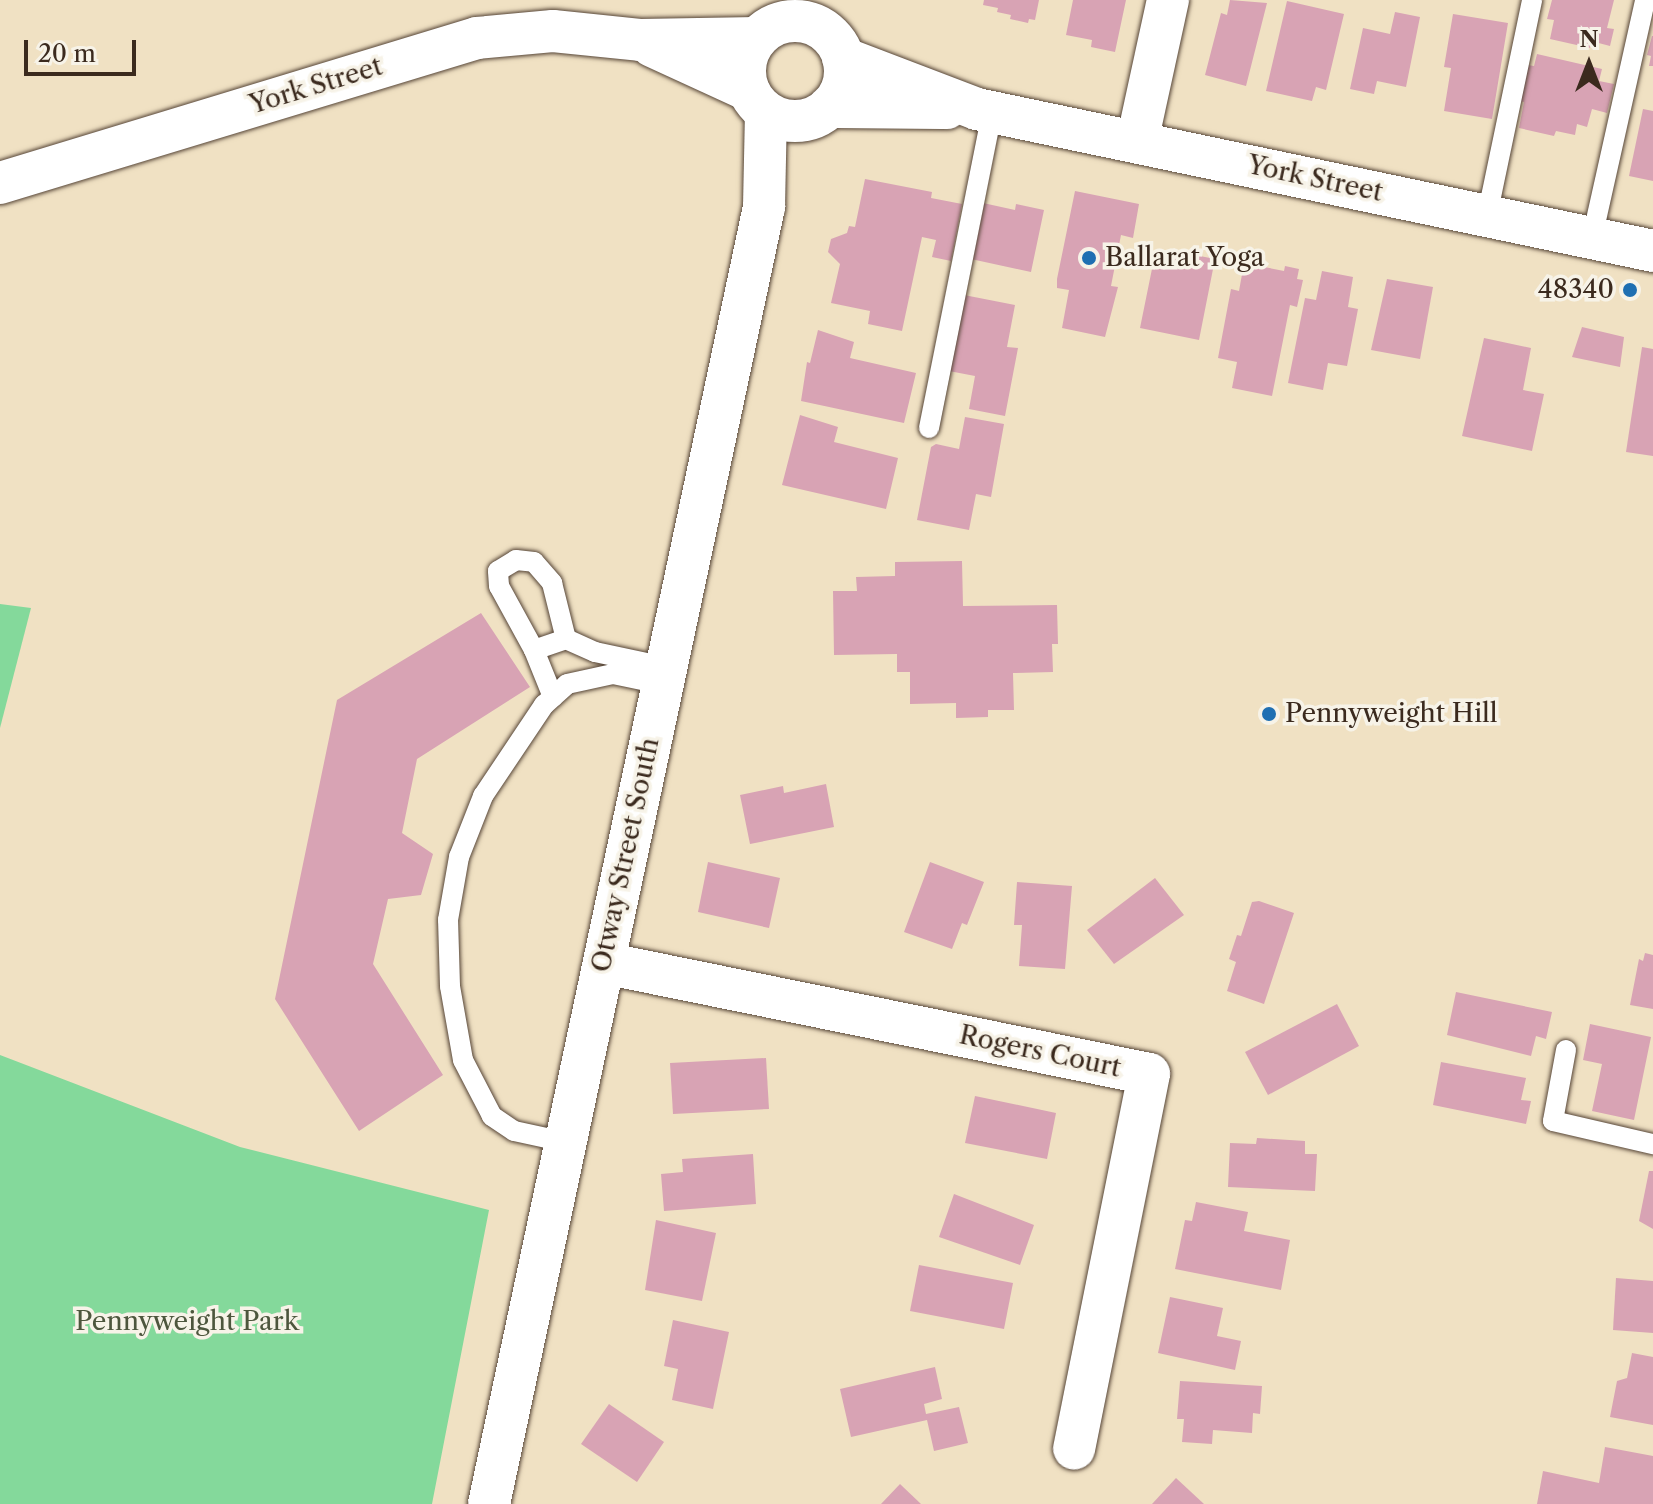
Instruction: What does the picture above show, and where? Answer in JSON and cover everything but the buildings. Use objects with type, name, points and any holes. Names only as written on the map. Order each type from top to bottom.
[{"type":"street","points":[[1137,142],[1168,0]]},
{"type":"street","points":[[773,21],[801,21],[831,30],[843,86],[820,113],[795,122],[757,102],[747,61],[773,21]]},
{"type":"street","name":"York Street","points":[[0,183],[477,38],[553,31],[640,40],[773,21]]},
{"type":"street","name":"York Street","points":[[831,30],[984,110]]},
{"type":"street","name":"York Street","points":[[640,40],[757,102]]},
{"type":"street","name":"Otway Street South","points":[[489,1504],[764,207],[757,102]]},
{"type":"street","name":"York Street","points":[[820,113],[984,110],[1653,251]]},
{"type":"street","name":"Otway Street South","points":[[764,207],[820,113]]},
{"type":"street","name":"Rogers Court","points":[[604,963],[1149,1074],[1074,1449]]},
{"type":"lane","points":[[1487,216],[1532,0]]},
{"type":"lane","points":[[1592,238],[1645,0]]},
{"type":"lane","points":[[929,428],[984,110]]},
{"type":"lane","points":[[553,697],[534,650],[499,586],[498,571],[516,560],[534,562],[552,583],[566,639]]},
{"type":"lane","points":[[534,650],[566,639],[663,675]]},
{"type":"lane","points":[[565,1142],[514,1131],[492,1116],[463,1060],[450,986],[448,920],[459,857],[483,796],[553,697],[567,684],[613,674],[663,675]]},
{"type":"lane","points":[[1566,1050],[1553,1121],[1653,1144]]},
{"type":"green space","points":[[0,604],[31,608],[0,728]]},
{"type":"green space","name":"Pennyweight Park","points":[[0,1055],[240,1147],[489,1210],[432,1504],[0,1504]]},
{"type":"place","name":"Ballarat Yoga","points":[[1089,258]]},
{"type":"place","name":"48340","points":[[1630,290]]},
{"type":"place","name":"Pennyweight Hill","points":[[1269,714]]}]
